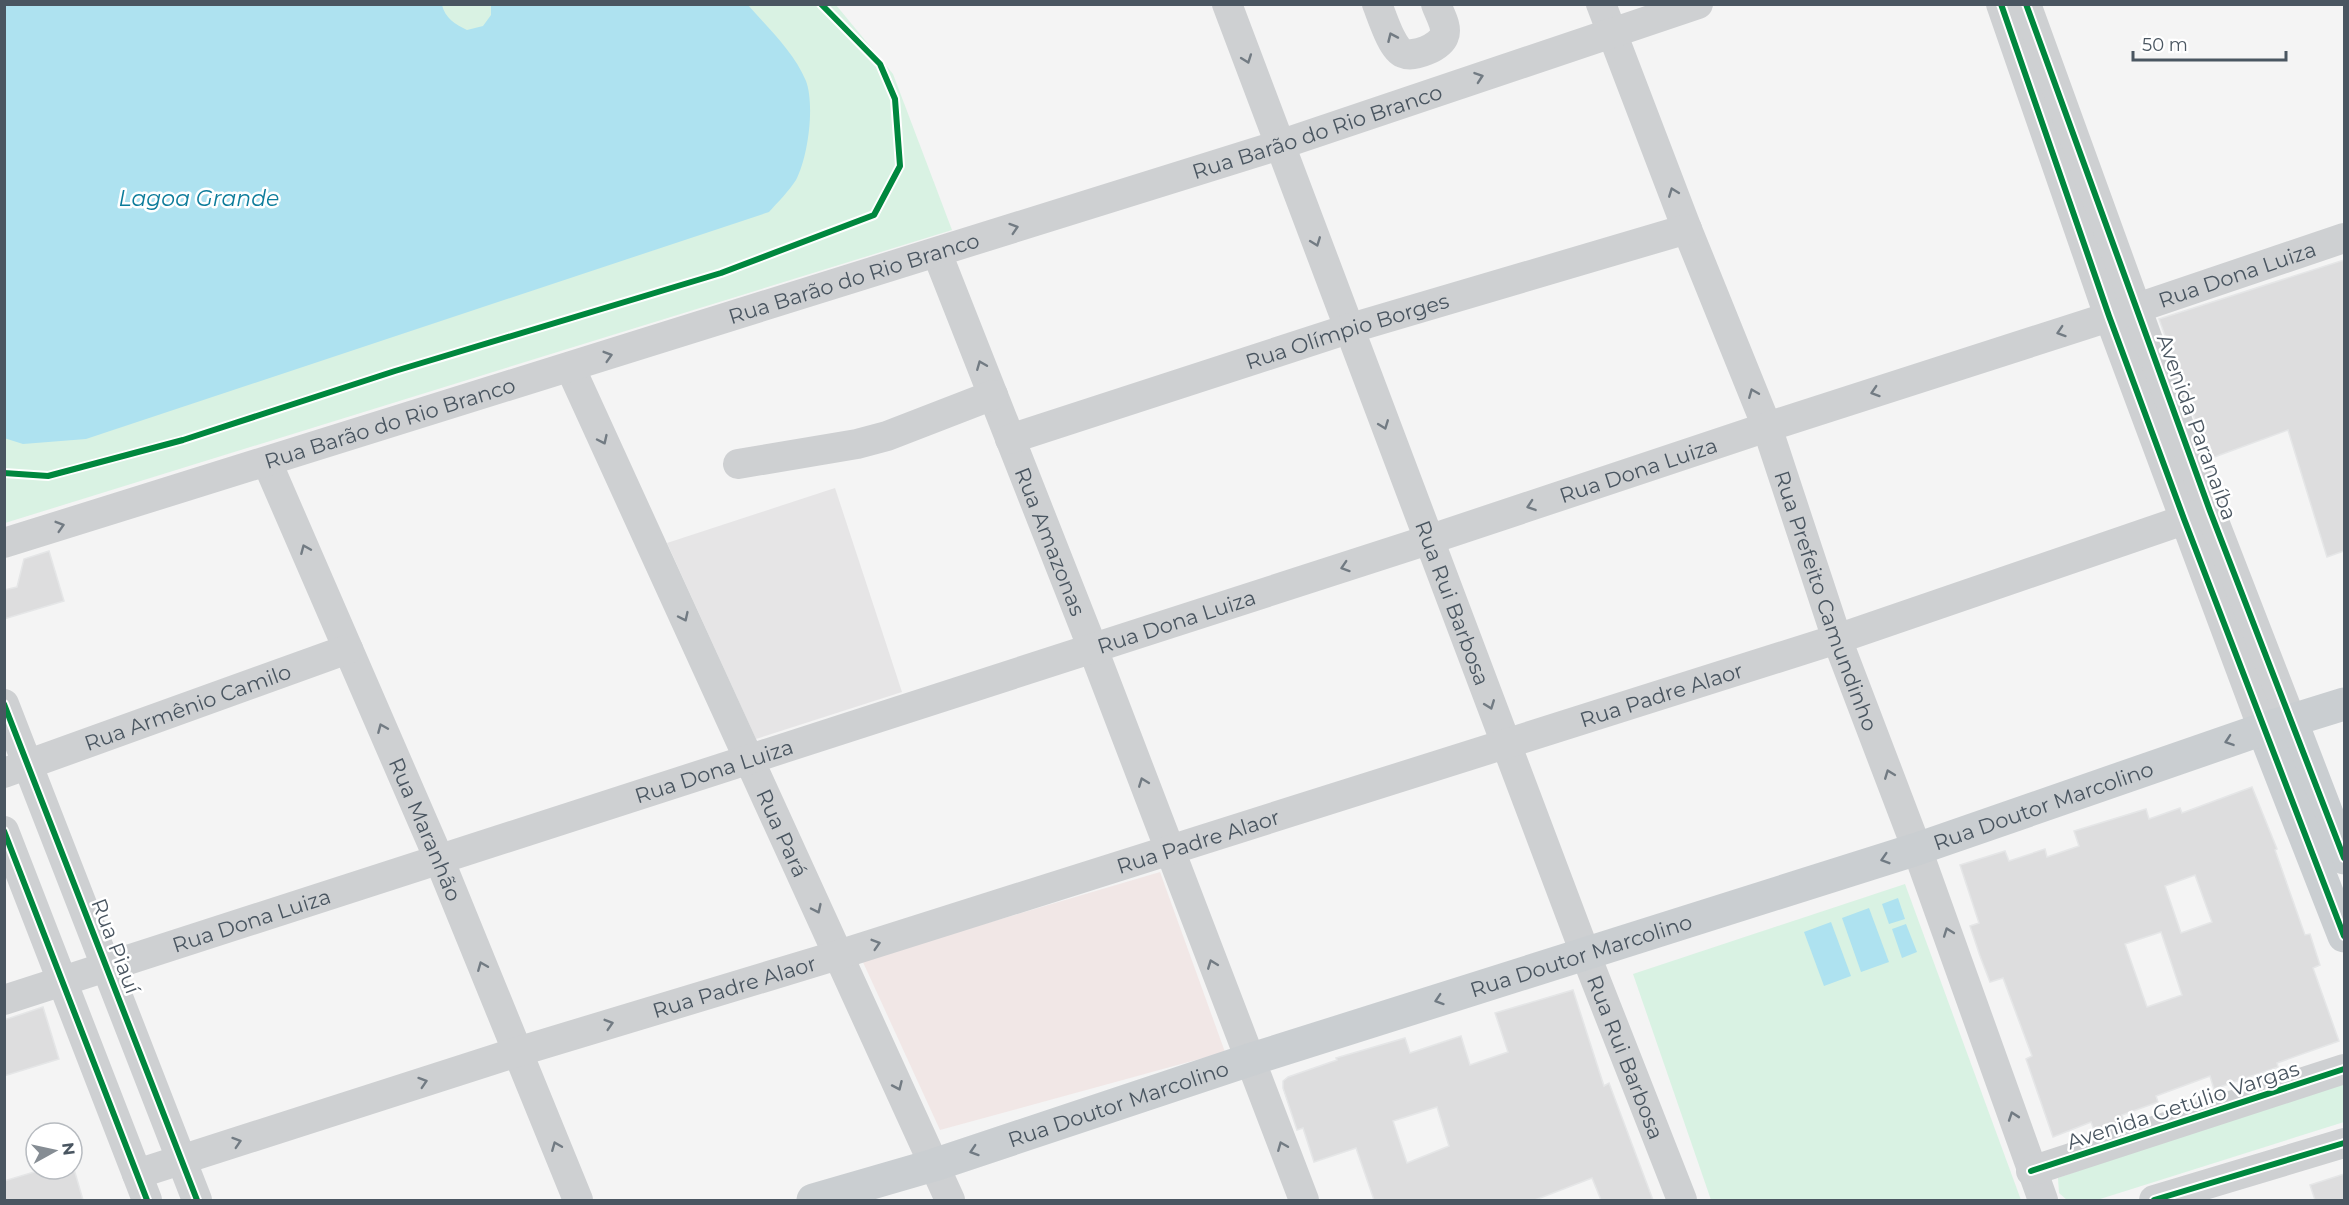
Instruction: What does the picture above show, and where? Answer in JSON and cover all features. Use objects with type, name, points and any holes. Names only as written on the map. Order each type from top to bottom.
[{"type":"main road","name":"Rua Doutor Marcolino","points":[[813,1200],[934,1165],[1249,1060],[1917,849],[2277,724],[2344,704]]},
{"type":"main road","name":"Avenida Paranaíba","points":[[2277,724],[2344,858]]},
{"type":"main road","name":"Avenida Paranaíba","points":[[2277,724],[2344,936]]},
{"type":"street","name":"Rua Rui Barbosa","points":[[1227,4],[1505,744],[1682,1200]]},
{"type":"street","points":[[1377,4],[1395,46],[1404,53],[1415,54],[1437,44],[1444,36],[1445,28],[1436,4]]},
{"type":"street","name":"Rua Prefeito Camundinho","points":[[1600,4],[1767,427],[1837,639],[1987,1039],[2043,1168],[2043,1200]]},
{"type":"street","name":"Rua Barão do Rio Branco","points":[[4,543],[1279,145],[1698,4]]},
{"type":"street","name":"Avenida Paranaíba","points":[[2001,4],[2123,312],[2277,724]]},
{"type":"street","name":"Avenida Paranaíba","points":[[2026,4],[2123,312]]},
{"type":"street","name":"Rua Olímpio Borges","points":[[1010,440],[1348,330],[1687,229]]},
{"type":"street","name":"Rua Dona Luiza","points":[[4,1000],[1428,540],[2344,238]]},
{"type":"street","name":"Rua Amazonas","points":[[937,253],[1093,649],[1304,1200]]},
{"type":"street","name":"Rua Pará","points":[[570,367],[950,1200]]},
{"type":"street","points":[[738,464],[857,444],[887,436],[993,395]]},
{"type":"street","name":"Rua Maranhão","points":[[267,462],[439,859],[578,1200]]},
{"type":"street","name":"Rua Padre Alaor","points":[[142,1187],[181,1160],[517,1052],[838,955],[1837,639],[2197,515]]},
{"type":"street","name":"Rua Armênio Camilo","points":[[16,769],[348,649]]},
{"type":"street","name":"Rua Piauí","points":[[4,704],[16,769],[106,967],[197,1200]]},
{"type":"street","points":[[4,831],[142,1187]]},
{"type":"street","name":"Avenida Getúlio Vargas","points":[[2043,1168],[2344,1069]]},
{"type":"street","points":[[2154,1200],[2344,1143]]},
{"type":"street","points":[[2043,1168],[2055,1200]]},
{"type":"shaded area","points":[[835,488],[902,692],[756,739],[667,543]]},
{"type":"shaded area","points":[[1160,872],[1225,1052],[940,1130],[862,960]]},
{"type":"green space","name":"Lagoa Grande","points":[[5,5],[836,5],[893,74],[952,230],[5,523]]},
{"type":"green space","points":[[1905,884],[2021,1200],[1711,1200],[1633,974]]},
{"type":"green space","points":[[2344,1077],[2344,1122],[2097,1200],[2067,1200],[2059,1193],[2058,1178]]},
{"type":"water","name":"Lagoa Grande","points":[[5,4],[442,5],[445,14],[451,20],[467,30],[483,26],[491,15],[491,5],[748,5],[788,50],[806,81],[810,104],[807,145],[796,180],[769,212],[86,439],[23,444],[4,438]]},
{"type":"water","points":[[1898,898],[1905,919],[1889,924],[1882,904]]},
{"type":"water","points":[[1869,908],[1889,962],[1861,972],[1842,918]]},
{"type":"water","points":[[1831,922],[1851,976],[1824,986],[1804,932]]},
{"type":"water","points":[[1906,924],[1917,952],[1902,958],[1892,929]]},
{"type":"building","points":[[2344,260],[2344,551],[2327,557],[2288,430],[2209,459],[2159,319]]},
{"type":"building","points":[[49,551],[64,601],[4,619],[4,590],[17,587],[24,559]]},
{"type":"building","points":[[2252,787],[2277,849],[2275,850],[2305,935],[2310,934],[2320,965],[2313,968],[2339,1041],[2277,1063],[2278,1067],[2214,1089],[2210,1076],[2156,1096],[2158,1102],[2122,1115],[2124,1122],[2118,1125],[2095,1132],[2091,1122],[2053,1137],[2026,1059],[2032,1056],[2003,978],[1990,982],[1980,956],[1970,926],[1979,923],[1960,865],[2005,851],[2009,861],[2045,849],[2047,857],[2079,846],[2074,831],[2146,809],[2149,819],[2180,808],[2182,813]],"holes":[[[2195,875],[2212,922],[2181,933],[2165,886]],[[2161,932],[2182,995],[2147,1007],[2125,944]]]},
{"type":"building","points":[[1573,990],[1604,1086],[1609,1083],[1653,1200],[1601,1200],[1592,1178],[1535,1200],[1374,1200],[1356,1148],[1314,1162],[1303,1128],[1297,1130],[1283,1088],[1283,1081],[1288,1077],[1337,1060],[1336,1058],[1405,1038],[1410,1053],[1461,1036],[1470,1065],[1508,1052],[1495,1013]],"holes":[[[1437,1107],[1449,1146],[1407,1163],[1393,1121]]]},
{"type":"building","points":[[43,1007],[59,1059],[4,1076],[4,1020]]},
{"type":"building","points":[[2344,1174],[2344,1200],[2315,1200],[2310,1185]]},
{"type":"building","points":[[24,1175],[24,1181],[77,1181],[83,1200],[4,1200],[4,1181]]},
{"type":"cycle path","points":[[4,473],[48,476],[183,440],[395,371],[721,273],[874,215],[900,166],[895,99],[880,64],[821,4]]},
{"type":"cycle path","points":[[2001,4],[2109,316],[2184,519],[2344,936]]},
{"type":"cycle path","points":[[2026,4],[2210,511],[2344,858]]},
{"type":"cycle path","points":[[4,704],[197,1200]]},
{"type":"cycle path","points":[[4,831],[147,1200]]},
{"type":"cycle path","points":[[2031,1171],[2344,1069]]},
{"type":"cycle path","points":[[2154,1200],[2344,1143]]}]
